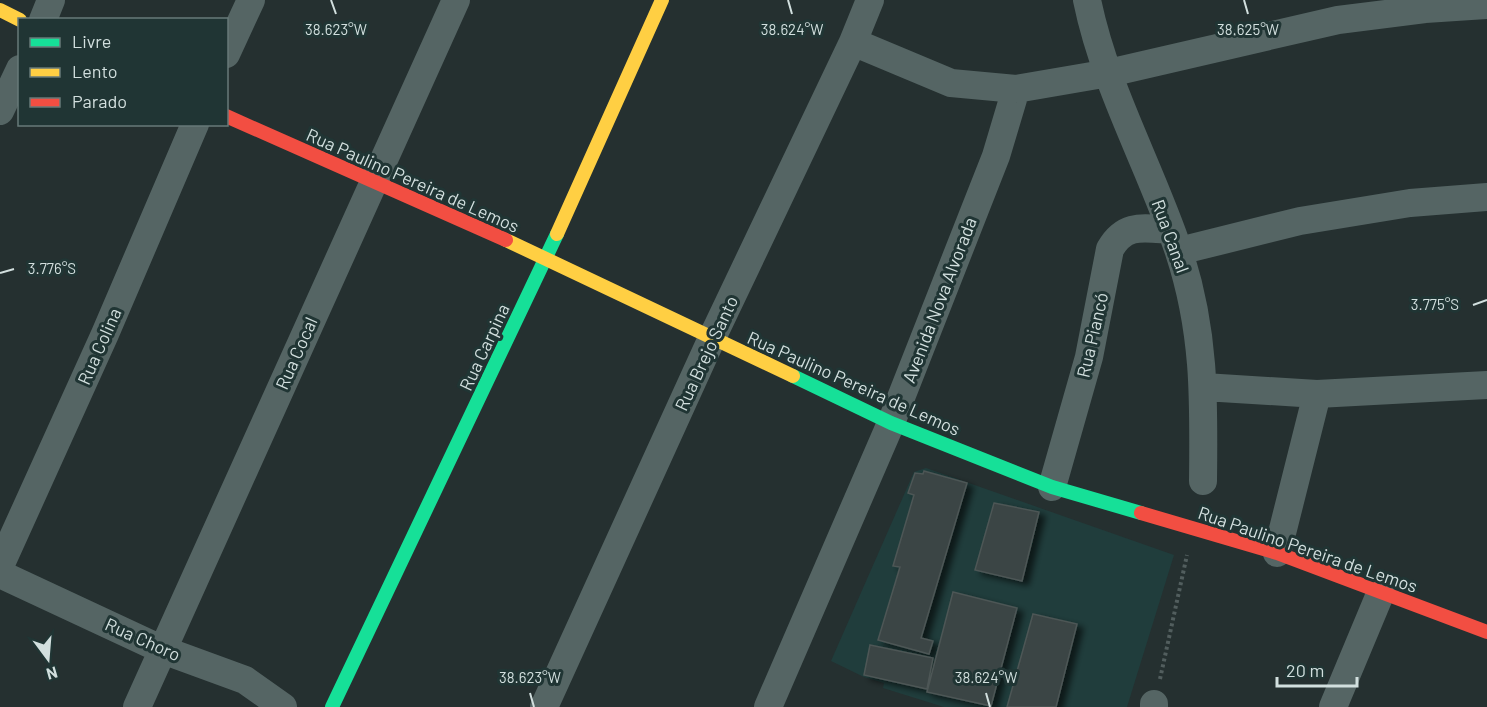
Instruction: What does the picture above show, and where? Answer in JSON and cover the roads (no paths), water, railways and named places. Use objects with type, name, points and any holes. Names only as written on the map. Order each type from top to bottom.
[{"type":"street","points":[[44,18],[51,0]]},
{"type":"street","points":[[228,50],[251,0]]},
{"type":"street","name":"Rua Cocal","points":[[137,707],[456,0]]},
{"type":"street","name":"Rua Carpina","points":[[332,707],[546,258],[662,0]]},
{"type":"street","name":"Rua Brejo Santo","points":[[544,707],[712,338],[853,42],[870,0]]},
{"type":"street","name":"Rua Canal","points":[[1087,0],[1109,73],[1174,240],[1193,299],[1202,352],[1204,387],[1203,481]]},
{"type":"street","points":[[853,42],[951,83],[1016,89],[1109,73],[1338,20],[1425,9],[1487,5]]},
{"type":"street","points":[[0,10],[18,19]]},
{"type":"street","points":[[0,111],[18,73]]},
{"type":"street","name":"Avenida Nova Alvorada","points":[[768,707],[891,423],[996,156],[1016,89]]},
{"type":"street","name":"Rua Paulino Pereira de Lemos","points":[[228,117],[546,258],[891,423],[1052,487],[1277,553],[1487,632]]},
{"type":"street","name":"Rua Colina","points":[[0,566],[105,334],[194,126]]},
{"type":"street","name":"Rua Piancó","points":[[1052,487],[1089,357],[1110,249],[1118,236],[1128,230],[1174,240],[1410,202],[1487,197]]},
{"type":"street","points":[[1204,387],[1317,394],[1487,385]]},
{"type":"street","points":[[1277,553],[1317,394]]},
{"type":"street","name":"Rua Choro","points":[[0,574],[164,650],[245,680],[283,707]]},
{"type":"street","points":[[1333,707],[1381,592]]}]
